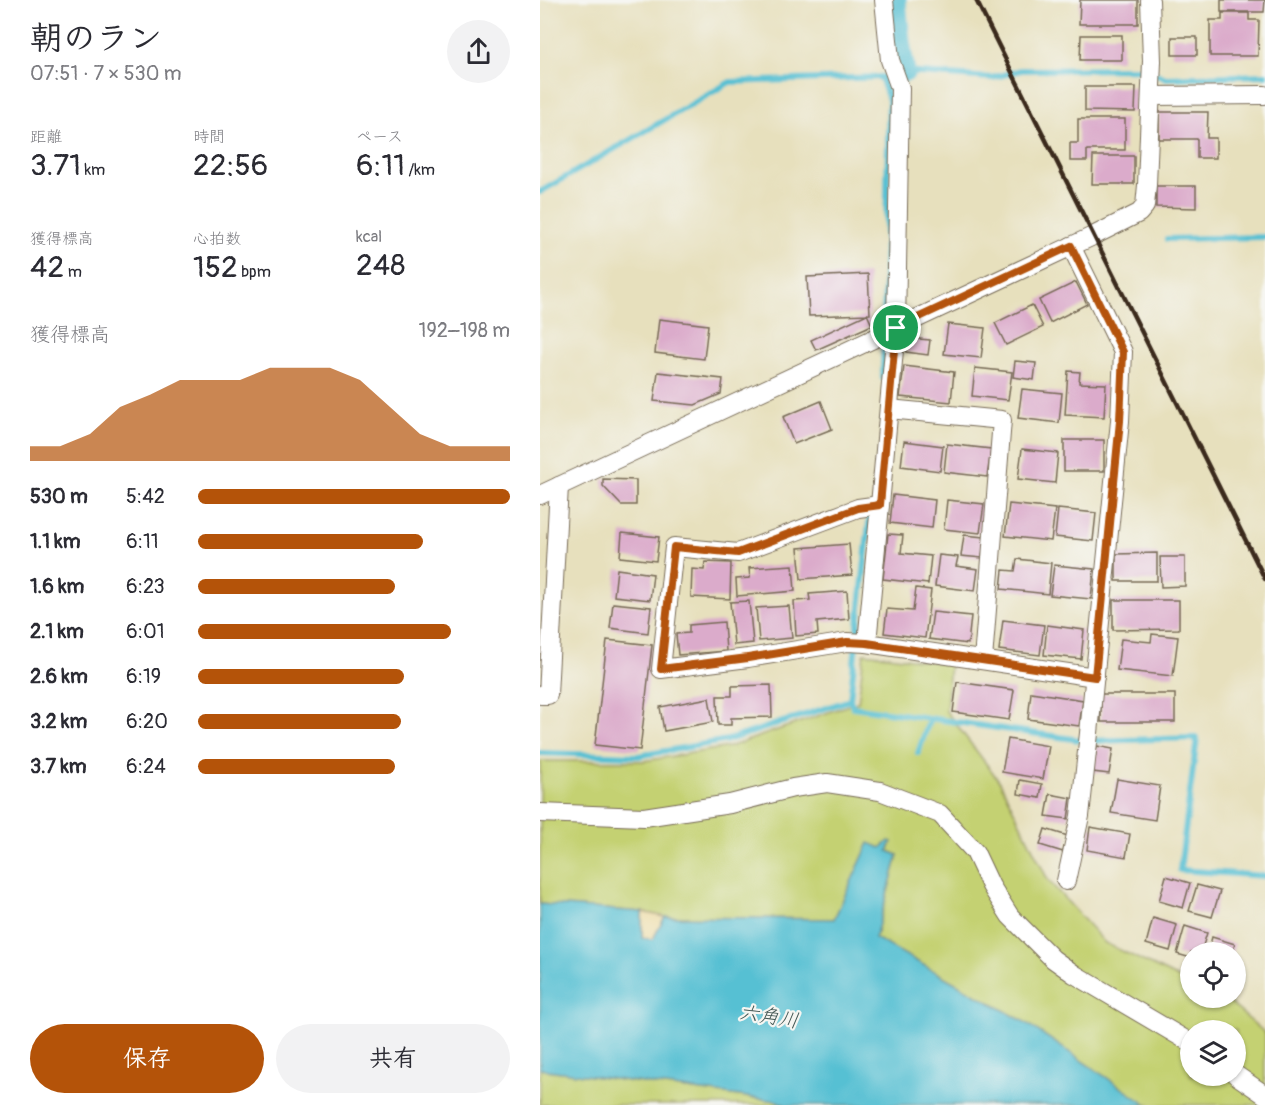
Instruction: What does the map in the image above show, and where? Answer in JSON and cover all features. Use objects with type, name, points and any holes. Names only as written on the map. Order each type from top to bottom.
[{"type":"street","points":[[858,642],[871,506],[889,409],[887,333],[900,88],[890,60],[884,0]]},
{"type":"street","points":[[540,495],[1139,213],[1145,206],[1147,185],[1152,61],[1150,0]]},
{"type":"street","points":[[1151,88],[1265,95]]},
{"type":"street","points":[[1066,881],[1080,816],[1095,677],[1120,421],[1123,352],[1071,246]]},
{"type":"street","points":[[889,409],[1002,420],[983,660]]},
{"type":"street","points":[[540,695],[548,695],[559,486]]},
{"type":"street","points":[[871,506],[738,553],[674,547],[661,669],[858,642],[1095,677]]},
{"type":"street","points":[[540,813],[644,817],[730,804],[793,788],[827,783],[880,790],[940,814],[975,852],[991,886],[1010,916],[1053,959],[1074,974],[1180,1037]]},
{"type":"street","points":[[1246,1082],[1265,1095]]},
{"type":"green space","points":[[864,653],[950,664],[946,711],[1000,782],[1048,880],[1105,943],[1180,979],[1180,1008],[1236,1008],[1265,1033],[1265,1105],[1147,1105],[1023,1021],[875,938],[898,855],[888,851],[892,843],[888,842],[881,848],[869,844],[834,919],[665,917],[642,912],[540,904],[540,761],[644,761],[729,747],[858,702]]},
{"type":"green space","points":[[540,1069],[777,1101],[786,1105],[540,1105]]},
{"type":"sand","points":[[642,912],[665,917],[653,939],[642,938]]},
{"type":"water","name":"六角川","points":[[889,841],[892,842],[888,851],[898,855],[875,938],[1023,1021],[1147,1105],[786,1105],[777,1101],[540,1069],[540,904],[642,912],[642,938],[653,939],[665,917],[834,919],[869,843],[881,848]]},
{"type":"building","points":[[1080,0],[1138,0],[1138,24],[1079,24]]},
{"type":"building","points":[[1221,0],[1265,0],[1264,12],[1221,12]]},
{"type":"building","points":[[1222,13],[1249,13],[1249,20],[1259,20],[1258,56],[1210,56],[1210,20],[1222,20]]},
{"type":"building","points":[[1081,35],[1122,35],[1122,60],[1080,60]]},
{"type":"building","points":[[1172,37],[1197,37],[1197,55],[1172,55]]},
{"type":"building","points":[[1085,87],[1136,87],[1135,112],[1085,111]]},
{"type":"building","points":[[1159,112],[1208,112],[1207,138],[1216,138],[1216,158],[1197,158],[1197,139],[1159,139]]},
{"type":"building","points":[[1078,119],[1125,119],[1125,150],[1087,150],[1087,161],[1070,161],[1070,143],[1078,143]]},
{"type":"building","points":[[1093,156],[1134,156],[1134,184],[1092,184]]},
{"type":"building","points":[[1156,186],[1196,186],[1196,208],[1156,207]]},
{"type":"building","points":[[868,274],[870,314],[809,316],[807,277]]},
{"type":"building","points":[[1076,282],[1087,304],[1050,323],[1039,300]]},
{"type":"building","points":[[1032,305],[1043,327],[1006,345],[995,323]]},
{"type":"building","points":[[867,314],[872,325],[816,350],[811,340]]},
{"type":"building","points":[[659,319],[708,325],[704,359],[655,353]]},
{"type":"building","points":[[948,324],[985,328],[981,358],[944,354]]},
{"type":"building","points":[[907,338],[930,340],[928,355],[906,352]]},
{"type":"building","points":[[1015,361],[1036,363],[1034,380],[1013,377]]},
{"type":"building","points":[[904,366],[954,372],[951,402],[900,397]]},
{"type":"building","points":[[975,368],[1012,372],[1008,400],[972,396]]},
{"type":"building","points":[[1068,371],[1080,372],[1079,383],[1106,384],[1104,417],[1065,415]]},
{"type":"building","points":[[658,372],[723,379],[721,394],[695,405],[654,401]]},
{"type":"building","points":[[1022,389],[1062,393],[1059,423],[1018,418]]},
{"type":"building","points":[[821,401],[832,429],[794,444],[783,417]]},
{"type":"building","points":[[1064,440],[1104,440],[1104,471],[1064,471]]},
{"type":"building","points":[[904,441],[943,446],[940,471],[901,466]]},
{"type":"building","points":[[947,444],[991,449],[987,477],[944,472]]},
{"type":"building","points":[[1022,449],[1058,453],[1055,483],[1018,479]]},
{"type":"building","points":[[603,479],[636,480],[636,505],[621,505],[603,486]]},
{"type":"building","points":[[893,495],[935,500],[932,528],[890,523]]},
{"type":"building","points":[[947,500],[984,504],[980,533],[944,529]]},
{"type":"building","points":[[1009,504],[1055,509],[1051,541],[1005,536]]},
{"type":"building","points":[[1058,509],[1096,513],[1093,541],[1055,537]]},
{"type":"building","points":[[622,533],[659,537],[656,561],[620,557]]},
{"type":"building","points":[[888,534],[903,535],[901,553],[931,556],[928,584],[883,579]]},
{"type":"building","points":[[964,535],[984,537],[982,558],[961,556]]},
{"type":"building","points":[[849,544],[852,575],[801,579],[798,548]]},
{"type":"building","points":[[1157,553],[1157,581],[1116,581],[1116,554]]},
{"type":"building","points":[[939,555],[958,557],[956,566],[978,569],[975,591],[935,586]]},
{"type":"building","points":[[1160,557],[1185,557],[1185,586],[1161,587]]},
{"type":"building","points":[[1017,559],[1051,563],[1048,594],[1001,589],[1003,570],[1015,571]]},
{"type":"building","points":[[705,562],[731,563],[730,599],[691,597],[692,569],[704,570]]},
{"type":"building","points":[[793,565],[795,591],[737,596],[736,579],[750,578],[749,568]]},
{"type":"building","points":[[1054,565],[1094,569],[1091,599],[1050,595]]},
{"type":"building","points":[[617,569],[653,574],[650,600],[614,596]]},
{"type":"building","points":[[916,588],[931,590],[925,638],[884,633],[887,609],[913,611]]},
{"type":"building","points":[[847,591],[849,619],[817,622],[818,634],[796,636],[794,601],[810,600],[809,594]]},
{"type":"building","points":[[1113,600],[1179,600],[1179,629],[1113,630]]},
{"type":"building","points":[[749,601],[753,643],[734,645],[730,602]]},
{"type":"building","points":[[613,603],[651,607],[648,633],[610,628]]},
{"type":"building","points":[[789,606],[792,638],[759,641],[756,608]]},
{"type":"building","points":[[933,612],[971,616],[968,644],[929,639]]},
{"type":"building","points":[[1003,620],[1044,625],[1040,655],[999,650]]},
{"type":"building","points":[[724,622],[726,651],[678,655],[676,634],[689,633],[689,625]]},
{"type":"building","points":[[1047,625],[1084,630],[1081,659],[1044,655]]},
{"type":"building","points":[[1152,634],[1178,637],[1173,676],[1117,670],[1121,639],[1151,642]]},
{"type":"building","points":[[607,640],[652,645],[640,750],[595,745]]},
{"type":"building","points":[[957,682],[1014,690],[1009,720],[953,712]]},
{"type":"building","points":[[771,685],[772,717],[731,718],[731,725],[718,725],[717,696],[732,696],[732,686]]},
{"type":"building","points":[[1031,692],[1083,700],[1079,726],[1028,719]]},
{"type":"building","points":[[1101,694],[1175,694],[1175,722],[1101,722]]},
{"type":"building","points":[[709,698],[713,722],[664,731],[660,707]]},
{"type":"building","points":[[1008,739],[1049,746],[1043,779],[1002,772]]},
{"type":"building","points":[[1097,746],[1113,749],[1109,774],[1093,772]]},
{"type":"building","points":[[1117,779],[1160,786],[1155,820],[1111,813]]},
{"type":"building","points":[[1020,780],[1042,784],[1040,798],[1018,794]]},
{"type":"building","points":[[1050,794],[1071,798],[1068,819],[1046,816]]},
{"type":"building","points":[[1090,827],[1130,834],[1126,857],[1087,850]]},
{"type":"building","points":[[1045,829],[1068,836],[1063,852],[1040,845]]},
{"type":"building","points":[[1166,876],[1190,883],[1183,908],[1159,901]]},
{"type":"building","points":[[1197,885],[1220,891],[1212,917],[1189,911]]},
{"type":"building","points":[[1153,918],[1177,925],[1170,951],[1146,944]]},
{"type":"building","points":[[1185,926],[1207,933],[1204,942],[1180,942]]},
{"type":"building","points":[[1212,937],[1228,942],[1211,942]]},
{"type":"waterway","points":[[896,0],[905,72]]},
{"type":"waterway","points":[[897,74],[905,72],[992,78],[1021,70],[1144,69],[1166,78],[1265,75]]},
{"type":"waterway","points":[[881,77],[889,100],[883,378]]},
{"type":"waterway","points":[[540,192],[730,82],[884,77]]},
{"type":"waterway","points":[[1167,239],[1265,237]]},
{"type":"waterway","points":[[870,514],[850,700],[853,707],[1087,741],[1197,738],[1180,870],[1265,876]]},
{"type":"waterway","points":[[540,753],[638,756],[728,740],[850,700]]},
{"type":"waterway","points":[[918,753],[930,718]]},
{"type":"railway","points":[[976,0],[1265,579]]},
{"type":"route","points":[[1071,246],[1123,352],[1120,421],[1095,677],[867,643],[847,642],[661,669],[674,547],[738,553],[858,508],[880,505],[896,328],[1071,246]]}]
